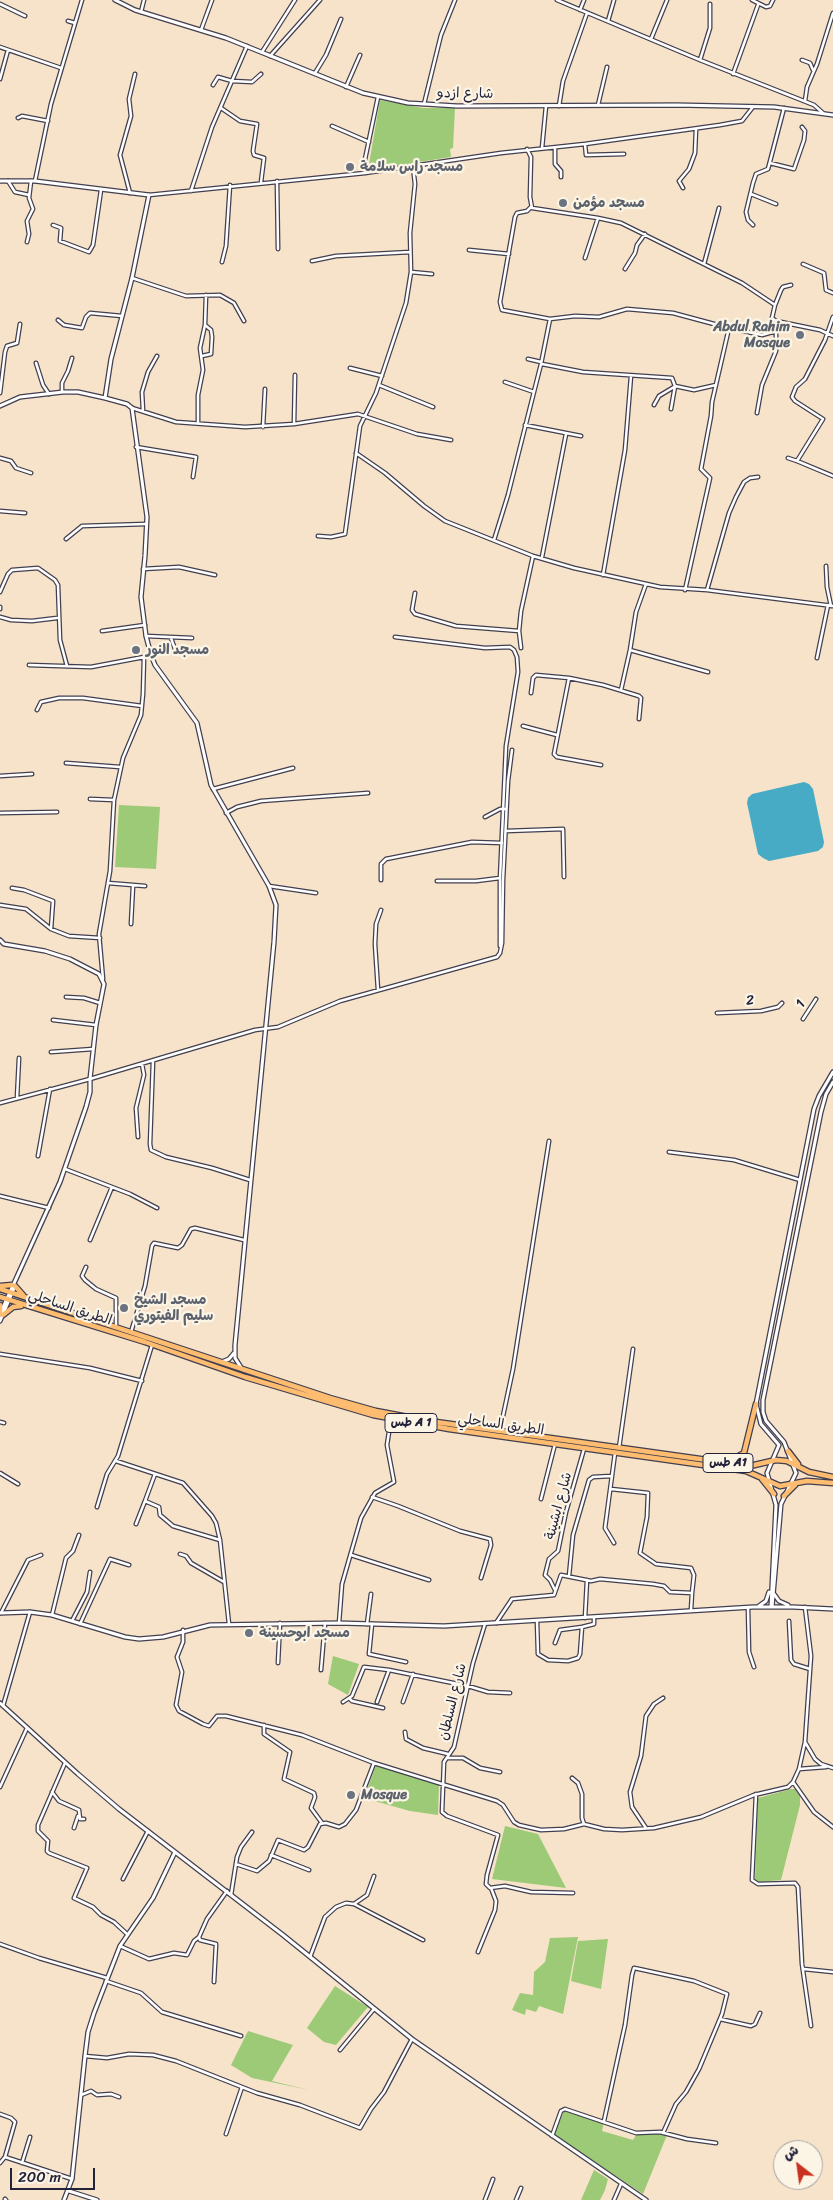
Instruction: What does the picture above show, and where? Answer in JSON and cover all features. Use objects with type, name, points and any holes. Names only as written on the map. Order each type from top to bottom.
[{"type":"highway","points":[[0,1287],[14,1285],[26,1297]]},
{"type":"highway","name":"الطريق الساحلي","points":[[0,1287],[116,1328],[333,1399],[376,1411],[429,1421],[619,1448]]},
{"type":"highway","name":"الطريق الساحلي","points":[[0,1297],[182,1354],[326,1402],[391,1419],[746,1471],[780,1486],[801,1482],[833,1483]]},
{"type":"highway","points":[[0,1305],[1,1314],[13,1306],[26,1306]]},
{"type":"highway","points":[[182,1354],[183,1349]]},
{"type":"highway","points":[[702,1459],[734,1459],[742,1455],[746,1448],[756,1404]]},
{"type":"highway","name":"طس A1","points":[[619,1448],[750,1466],[781,1460],[791,1462],[805,1470],[833,1477]]},
{"type":"highway","points":[[788,1451],[805,1470]]},
{"type":"highway","points":[[757,1475],[774,1494]]},
{"type":"highway","points":[[784,1496],[801,1482]]},
{"type":"street","points":[[26,242],[29,234],[27,221],[33,209],[30,195],[33,181],[61,68],[82,0]]},
{"type":"street","name":"شارع ازدو","points":[[116,0],[141,12],[247,46],[346,87],[378,97],[423,105],[753,107],[784,108],[833,115]]},
{"type":"street","points":[[141,12],[144,0]]},
{"type":"street","points":[[201,30],[212,0]]},
{"type":"street","points":[[262,52],[295,0]]},
{"type":"street","points":[[270,56],[320,0]]},
{"type":"street","points":[[423,105],[441,35],[455,0]]},
{"type":"street","points":[[557,0],[733,74],[814,105],[823,113]]},
{"type":"street","points":[[580,10],[584,0]]},
{"type":"street","points":[[608,21],[614,0]]},
{"type":"street","points":[[651,39],[667,0]]},
{"type":"street","points":[[752,0],[758,5],[768,7],[772,0]]},
{"type":"street","points":[[0,4],[25,16]]},
{"type":"street","points":[[700,60],[710,28],[710,4]]},
{"type":"street","points":[[733,74],[758,5]]},
{"type":"street","points":[[559,106],[563,81],[587,13]]},
{"type":"street","points":[[804,102],[807,87],[817,64],[833,14]]},
{"type":"street","points":[[314,74],[326,55],[341,19]]},
{"type":"street","points":[[68,21],[75,23]]},
{"type":"street","points":[[191,191],[199,163],[247,46]]},
{"type":"street","points":[[0,47],[61,68]]},
{"type":"street","points":[[0,79],[8,50]]},
{"type":"street","points":[[346,87],[360,55]]},
{"type":"street","points":[[802,60],[810,63],[813,70]]},
{"type":"street","points":[[597,106],[607,68]]},
{"type":"street","points":[[130,193],[120,155],[131,116],[129,99],[135,74]]},
{"type":"street","points":[[213,85],[218,77],[232,81],[252,82],[261,74]]},
{"type":"street","points":[[365,173],[364,164],[378,97]]},
{"type":"street","points":[[542,148],[546,106]]},
{"type":"street","points":[[0,181],[33,181],[149,195],[191,191],[230,185],[365,173],[696,129],[742,121],[753,107]]},
{"type":"street","points":[[221,108],[240,121],[257,124],[253,151],[254,155],[264,158],[261,182]]},
{"type":"street","points":[[754,225],[746,216],[756,174],[766,171],[770,163],[784,108]]},
{"type":"street","points":[[18,118],[22,116],[48,121]]},
{"type":"street","points":[[332,126],[369,142]]},
{"type":"street","points":[[770,163],[794,169],[804,140],[805,131],[802,127]]},
{"type":"street","points":[[683,188],[679,181],[689,169],[695,153],[696,129]]},
{"type":"street","points":[[584,144],[586,155],[624,154]]},
{"type":"street","points":[[556,148],[555,164],[560,168],[561,177]]},
{"type":"street","points":[[527,150],[531,157],[531,207],[527,212],[516,215],[500,308],[550,319],[574,316],[599,317],[616,311],[673,312],[762,335],[776,331],[785,323]]},
{"type":"street","points":[[318,536],[345,534],[363,416],[379,385],[406,303],[411,272],[410,252],[415,184],[413,167]]},
{"type":"street","points":[[8,180],[12,190],[30,195]]},
{"type":"street","points":[[277,181],[278,249]]},
{"type":"street","points":[[222,262],[226,246],[230,185]]},
{"type":"street","points":[[53,225],[60,228],[60,241],[89,252],[93,245],[102,190]]},
{"type":"street","points":[[751,194],[776,204]]},
{"type":"street","points":[[105,398],[149,195]]},
{"type":"street","points":[[531,207],[537,210],[621,223],[742,283],[775,305]]},
{"type":"street","points":[[704,264],[719,208]]},
{"type":"street","points":[[585,258],[598,218]]},
{"type":"street","points":[[625,269],[645,234]]},
{"type":"street","points":[[469,250],[509,254]]},
{"type":"street","points":[[312,261],[336,256],[410,252]]},
{"type":"street","points":[[804,264],[824,273],[826,290],[833,293]]},
{"type":"street","points":[[411,272],[432,274]]},
{"type":"street","points":[[132,278],[186,296],[220,295],[232,301],[244,321]]},
{"type":"street","points":[[791,285],[781,290],[775,305],[773,320],[820,330],[833,336]]},
{"type":"street","points":[[198,422],[198,395],[203,370],[200,343],[205,325],[206,295]]},
{"type":"street","points":[[58,320],[64,325],[82,328],[85,325],[86,317],[90,313],[122,316]]},
{"type":"street","points":[[797,461],[824,419],[794,401],[792,397],[796,387],[805,379],[828,334],[833,317]]},
{"type":"street","points":[[494,540],[508,495],[550,319]]},
{"type":"street","points":[[0,393],[5,352],[7,346],[18,343],[20,324]]},
{"type":"street","points":[[202,356],[211,354],[211,330],[205,325]]},
{"type":"street","points":[[685,590],[710,478],[701,469],[712,416],[710,408],[729,328]]},
{"type":"street","points":[[757,413],[762,385],[776,351],[776,331]]},
{"type":"street","points":[[143,412],[142,392],[148,372],[157,356]]},
{"type":"street","points":[[62,392],[62,383],[72,358]]},
{"type":"street","points":[[528,359],[583,372],[672,378],[675,386],[671,409]]},
{"type":"street","points":[[36,363],[43,386],[49,394]]},
{"type":"street","points":[[350,368],[382,376]]},
{"type":"street","points":[[294,424],[295,375]]},
{"type":"street","points":[[603,575],[625,450],[631,376]]},
{"type":"street","points":[[505,382],[534,392]]},
{"type":"street","points":[[379,385],[433,407]]},
{"type":"street","points":[[654,405],[659,396],[675,386],[694,390],[716,385]]},
{"type":"street","points":[[263,427],[265,389]]},
{"type":"street","points":[[0,406],[20,397],[78,392],[127,404],[132,408],[176,422],[263,427],[358,414],[417,434],[451,440]]},
{"type":"street","points":[[132,408],[136,447],[145,498],[146,524],[141,597],[150,655],[197,724],[213,789],[275,899],[276,913],[235,1352],[236,1360],[242,1369]]},
{"type":"street","points":[[525,425],[581,436]]},
{"type":"street","points":[[542,558],[566,434]]},
{"type":"street","points":[[136,447],[196,457],[193,477]]},
{"type":"street","points":[[356,453],[445,521],[533,556],[603,575],[646,584],[831,606]]},
{"type":"street","points":[[0,458],[11,461],[16,468],[31,473]]},
{"type":"street","points":[[788,458],[833,476]]},
{"type":"street","points":[[706,590],[729,513],[736,497],[744,482],[750,478],[758,477]]},
{"type":"street","points":[[0,511],[25,512]]},
{"type":"street","points":[[66,539],[82,526],[146,524]]},
{"type":"street","points":[[521,648],[519,631],[522,600],[533,556]]},
{"type":"street","points":[[817,658],[831,606],[826,587],[826,566]]},
{"type":"street","points":[[143,569],[178,567],[215,575]]},
{"type":"street","points":[[0,592],[10,571],[41,570],[55,580],[58,585],[60,640],[67,666]]},
{"type":"street","points":[[621,690],[636,612],[646,584]]},
{"type":"street","points":[[415,593],[412,610],[415,614],[453,626],[519,631]]},
{"type":"street","points":[[0,617],[11,620],[32,621],[58,618]]},
{"type":"street","points":[[102,630],[144,625]]},
{"type":"street","points":[[146,636],[192,638]]},
{"type":"street","points":[[0,1103],[90,1080],[254,1030],[287,1024],[340,1001],[495,958],[500,953],[500,878],[506,740],[518,672],[514,650],[510,648],[486,648],[395,637]]},
{"type":"street","points":[[171,638],[176,652]]},
{"type":"street","points":[[630,650],[708,672]]},
{"type":"street","points":[[29,665],[91,667],[150,655]]},
{"type":"street","points":[[0,1321],[10,1292],[65,1169],[90,1092],[93,1049],[103,979],[100,938],[101,920],[108,883],[114,800],[120,768],[128,744],[138,725],[142,706],[144,657]]},
{"type":"street","points":[[531,693],[533,678],[536,675],[569,678],[621,690],[640,696],[639,719]]},
{"type":"street","points":[[569,678],[553,752],[555,756],[601,765]]},
{"type":"street","points":[[37,710],[41,702],[59,698],[84,698],[142,706]]},
{"type":"street","points":[[523,726],[557,735]]},
{"type":"street","points":[[500,946],[512,750]]},
{"type":"street","points":[[66,763],[120,768]]},
{"type":"street","points":[[213,789],[293,768]]},
{"type":"street","points":[[0,776],[32,774]]},
{"type":"street","points":[[226,813],[237,807],[261,802],[368,793]]},
{"type":"street","points":[[90,799],[114,800]]},
{"type":"street","points":[[485,817],[500,809],[504,810]]},
{"type":"street","points":[[0,813],[57,812]]},
{"type":"street","points":[[506,831],[563,829],[564,877]]},
{"type":"street","points":[[380,880],[380,864],[386,859],[472,842],[503,843]]},
{"type":"street","points":[[437,881],[476,881],[500,878]]},
{"type":"street","points":[[108,883],[145,886]]},
{"type":"street","points":[[131,924],[133,886]]},
{"type":"street","points":[[269,886],[316,892]]},
{"type":"street","points":[[12,888],[24,890],[53,902],[51,929]]},
{"type":"street","points":[[0,905],[26,909],[51,929],[69,936],[100,938]]},
{"type":"street","points":[[378,990],[375,944],[376,924],[381,910]]},
{"type":"street","points":[[0,940],[4,944],[45,951],[70,959],[95,972],[103,979]]},
{"type":"street","points":[[66,997],[84,998],[100,1003]]},
{"type":"street","name":"1","points":[[802,1019],[816,999]]},
{"type":"street","name":"2","points":[[717,1013],[761,1011],[778,1007],[782,1003]]},
{"type":"street","points":[[53,1020],[96,1025]]},
{"type":"street","points":[[51,1052],[93,1049]]},
{"type":"street","points":[[17,1098],[19,1058]]},
{"type":"street","points":[[153,1060],[151,1150],[166,1157],[212,1168],[250,1180]]},
{"type":"street","points":[[138,1137],[136,1108],[144,1075],[142,1064]]},
{"type":"street","points":[[772,1607],[770,1588],[776,1504],[767,1470],[779,1444],[761,1424],[756,1404],[816,1102],[833,1072]]},
{"type":"street","points":[[772,1607],[781,1504],[796,1473],[783,1440],[771,1429],[766,1421],[763,1412],[763,1400],[821,1112],[826,1094],[833,1082]]},
{"type":"street","points":[[38,1156],[50,1089]]},
{"type":"street","points":[[500,1430],[513,1369],[549,1141]]},
{"type":"street","points":[[669,1152],[734,1160],[800,1180]]},
{"type":"street","points":[[65,1169],[112,1187],[157,1208]]},
{"type":"street","points":[[90,1240],[112,1187]]},
{"type":"street","points":[[0,1196],[49,1208]]},
{"type":"street","points":[[131,1332],[145,1286],[154,1243],[178,1248],[182,1245],[191,1229],[195,1228],[244,1240]]},
{"type":"street","points":[[86,1267],[82,1276],[85,1280],[96,1289],[116,1298],[116,1328]]},
{"type":"street","points":[[97,1507],[107,1474],[116,1461],[152,1345]]},
{"type":"street","points":[[619,1448],[633,1349]]},
{"type":"street","points":[[221,1362],[229,1359],[235,1352]]},
{"type":"street","points":[[0,1354],[90,1368],[142,1381]]},
{"type":"street","points":[[339,1623],[340,1594],[362,1518],[372,1497],[394,1482],[387,1445],[391,1419]]},
{"type":"street","points":[[0,1422],[4,1423]]},
{"type":"street","points":[[541,1499],[555,1444]]},
{"type":"street","name":"شارع ابشينة","points":[[555,1590],[550,1580],[544,1575],[549,1559],[558,1552],[566,1512],[584,1448]]},
{"type":"street","points":[[614,1543],[605,1528],[611,1489],[610,1476],[615,1452]]},
{"type":"street","points":[[116,1461],[183,1483],[212,1516],[216,1523],[220,1540],[229,1624]]},
{"type":"street","points":[[0,1473],[18,1484]]},
{"type":"street","points":[[136,1524],[155,1474]]},
{"type":"street","name":"شارع ابشينة","points":[[569,1576],[573,1535],[589,1480],[593,1476],[610,1476]]},
{"type":"street","points":[[611,1489],[648,1493],[647,1517],[640,1552],[656,1564],[691,1568],[694,1575],[691,1610]]},
{"type":"street","points":[[372,1497],[460,1531],[490,1539],[491,1545],[481,1578]]},
{"type":"street","points":[[145,1502],[160,1507],[160,1515],[173,1526],[220,1540]]},
{"type":"street","points":[[52,1615],[66,1558],[73,1551],[79,1535]]},
{"type":"street","points":[[180,1554],[186,1556],[191,1563],[224,1582]]},
{"type":"street","points":[[41,1555],[28,1560],[1,1613],[30,1612],[52,1615],[139,1639],[163,1637],[183,1630],[210,1625],[229,1624],[339,1623],[444,1626],[748,1608],[764,1603],[770,1588]]},
{"type":"street","points":[[351,1555],[429,1580]]},
{"type":"street","points":[[80,1624],[110,1558],[128,1565]]},
{"type":"street","points":[[72,1621],[87,1592],[90,1572]]},
{"type":"street","points":[[496,1623],[512,1599],[552,1596],[560,1575],[587,1580],[600,1579],[654,1584],[664,1586],[670,1592],[692,1593]]},
{"type":"street","points":[[585,1618],[587,1580]]},
{"type":"street","points":[[367,1624],[371,1594]]},
{"type":"street","points":[[774,1594],[780,1602],[793,1607]]},
{"type":"street","points":[[753,1607],[833,1609]]},
{"type":"street","points":[[183,1630],[183,1642],[177,1657],[182,1672],[176,1701],[179,1711],[209,1726],[220,1715],[302,1735],[374,1763],[497,1802],[503,1805],[514,1822],[519,1825],[541,1830],[564,1829],[584,1824],[604,1829],[646,1828],[676,1824],[756,1794],[783,1789],[793,1782],[799,1769],[805,1742],[810,1669],[810,1646],[805,1607]]},
{"type":"street","points":[[748,1608],[749,1652],[754,1667]]},
{"type":"street","points":[[30,1612],[2,1704],[27,1728],[119,1809],[227,1891],[412,2039],[646,2200]]},
{"type":"street","points":[[555,1643],[560,1630],[594,1624],[594,1617]]},
{"type":"street","points":[[537,1621],[536,1652],[540,1656],[556,1661],[574,1661],[578,1658],[582,1627]]},
{"type":"street","points":[[789,1621],[791,1660],[797,1666],[810,1669]]},
{"type":"street","points":[[278,1663],[280,1623]]},
{"type":"street","points":[[321,1670],[325,1623]]},
{"type":"street","points":[[372,1624],[369,1654],[406,1662]]},
{"type":"street","name":"شارع السلطان","points":[[485,1624],[455,1744],[446,1758],[441,1808],[444,1814],[498,1836],[487,1875],[486,1884],[490,1888]]},
{"type":"street","points":[[343,1702],[350,1699],[364,1667],[413,1674],[488,1692],[510,1694]]},
{"type":"street","points":[[377,1702],[389,1670]]},
{"type":"street","points":[[404,1702],[413,1674]]},
{"type":"street","points":[[646,1828],[632,1807],[630,1792],[641,1756],[646,1716],[654,1704],[663,1698]]},
{"type":"street","points":[[350,1699],[383,1708]]},
{"type":"street","points":[[264,1725],[264,1734],[290,1752],[284,1779],[314,1793],[316,1797],[311,1808],[322,1823],[339,1827],[350,1820],[356,1810],[374,1763]]},
{"type":"street","points":[[0,1787],[27,1728]]},
{"type":"street","points":[[404,1732],[405,1739],[423,1748],[449,1754]]},
{"type":"street","points":[[805,1742],[815,1759],[828,1767]]},
{"type":"street","points":[[446,1758],[466,1759],[480,1768],[500,1772]]},
{"type":"street","points":[[65,1763],[37,1828],[39,1833],[48,1841],[47,1851],[57,1857],[86,1867],[87,1871],[74,1898],[93,1907],[127,1934]]},
{"type":"street","points":[[799,1769],[833,1768]]},
{"type":"street","points":[[572,1778],[578,1783],[582,1794],[582,1818],[584,1824]]},
{"type":"street","points":[[793,1782],[814,1812],[833,1827]]},
{"type":"street","points":[[52,1792],[59,1801],[79,1810],[74,1828]]},
{"type":"street","points":[[756,1794],[752,1880],[758,1884],[795,1883],[798,1886],[802,1964],[811,2026]]},
{"type":"street","points":[[78,1815],[80,1819],[84,1819]]},
{"type":"street","points":[[236,1864],[257,1871],[269,1861],[279,1840],[301,1850],[306,1849],[318,1826],[322,1823]]},
{"type":"street","points":[[123,1879],[148,1831]]},
{"type":"street","points":[[231,1895],[241,1847],[252,1832]]},
{"type":"street","points":[[64,2200],[72,2179],[88,2032],[106,1979],[120,1946],[153,1898],[175,1852]]},
{"type":"street","points":[[271,1855],[309,1870]]},
{"type":"street","points":[[354,1904],[367,1895],[374,1876]]},
{"type":"street","points":[[478,1952],[487,1934],[496,1905],[490,1888],[505,1886],[531,1892],[573,1892]]},
{"type":"street","points":[[120,1946],[149,1959],[174,1953],[187,1955],[194,1941],[199,1937],[206,1919],[227,1891]]},
{"type":"street","points":[[310,1957],[325,1917],[330,1911],[346,1903],[354,1904],[423,1940]]},
{"type":"street","points":[[199,1937],[200,1940],[216,1944],[214,1982]]},
{"type":"street","points":[[0,1944],[106,1979],[141,1993],[162,2012],[241,2036]]},
{"type":"street","points":[[604,2121],[625,2024],[628,1991],[634,1968],[694,1981],[725,1992],[727,1998],[698,2069],[686,2092],[676,2104],[663,2133]]},
{"type":"street","points":[[804,1970],[833,1972]]},
{"type":"street","points":[[340,2050],[374,2009]]},
{"type":"street","points":[[720,2019],[751,2026],[755,2024],[760,2013]]},
{"type":"street","points":[[85,2056],[107,2058],[134,2054],[153,2055],[176,2061],[242,2087],[300,2105],[360,2128],[384,2092],[412,2039]]},
{"type":"street","points":[[226,2134],[242,2087]]},
{"type":"street","points":[[81,2094],[92,2091],[97,2095],[111,2094],[119,2097]]},
{"type":"street","points":[[552,2137],[563,2109],[636,2133],[663,2133],[716,2143]]},
{"type":"street","points":[[0,2114],[11,2118],[15,2122],[4,2157],[0,2163]]},
{"type":"street","points":[[22,2164],[30,2137]]},
{"type":"street","points":[[4,2157],[72,2179]]},
{"type":"street","points":[[485,2200],[493,2180]]},
{"type":"street","points":[[614,2200],[621,2184]]},
{"type":"street","points":[[516,2200],[521,2188]]},
{"type":"street","points":[[69,2191],[97,2200]]},
{"type":"green space","points":[[380,100],[423,108],[455,108],[453,148],[450,149],[451,157],[368,170]]},
{"type":"green space","points":[[119,805],[160,807],[156,869],[115,867]]},
{"type":"green space","points":[[333,1656],[359,1664],[348,1695],[328,1684]]},
{"type":"green space","points":[[376,1765],[439,1784],[438,1815],[410,1811],[364,1798]]},
{"type":"green space","points":[[795,1789],[800,1796],[800,1805],[781,1880],[760,1882],[755,1880],[758,1798]]},
{"type":"green space","points":[[505,1826],[538,1834],[566,1888],[492,1879]]},
{"type":"green space","points":[[578,1937],[563,2014],[539,2006],[536,2012],[526,2009],[525,2015],[512,2010],[520,1993],[533,1995],[534,1972],[545,1962],[550,1938]]},
{"type":"green space","points":[[608,1939],[601,1989],[571,1981],[578,1941]]},
{"type":"green space","points":[[335,1986],[368,2007],[336,2045],[324,2042],[307,2028]]},
{"type":"green space","points":[[248,2031],[293,2045],[272,2081],[309,2090],[252,2078],[231,2065]]},
{"type":"green space","points":[[564,2111],[604,2122],[602,2131],[633,2140],[636,2135],[660,2133],[667,2135],[643,2194],[554,2135]]},
{"type":"green space","points":[[594,2170],[608,2179],[605,2190],[600,2200],[581,2200]]},
{"type":"water","points":[[804,782],[813,789],[824,842],[823,847],[818,851],[769,861],[758,854],[747,803],[748,798],[752,794]]},
{"type":"place","name":"مسجد راس سلامة","points":[[350,167]]},
{"type":"place","name":"مسجد مؤمن","points":[[563,203]]},
{"type":"place","name":"Abdul Rahim Mosque","points":[[800,335]]},
{"type":"place","name":"مسجد النور","points":[[136,650]]},
{"type":"place","name":"مسجد الشيخ سليم الفيتوري","points":[[124,1308]]},
{"type":"place","name":"مسجد ابوحسينة","points":[[249,1633]]},
{"type":"place","name":"Mosque","points":[[351,1795]]}]
